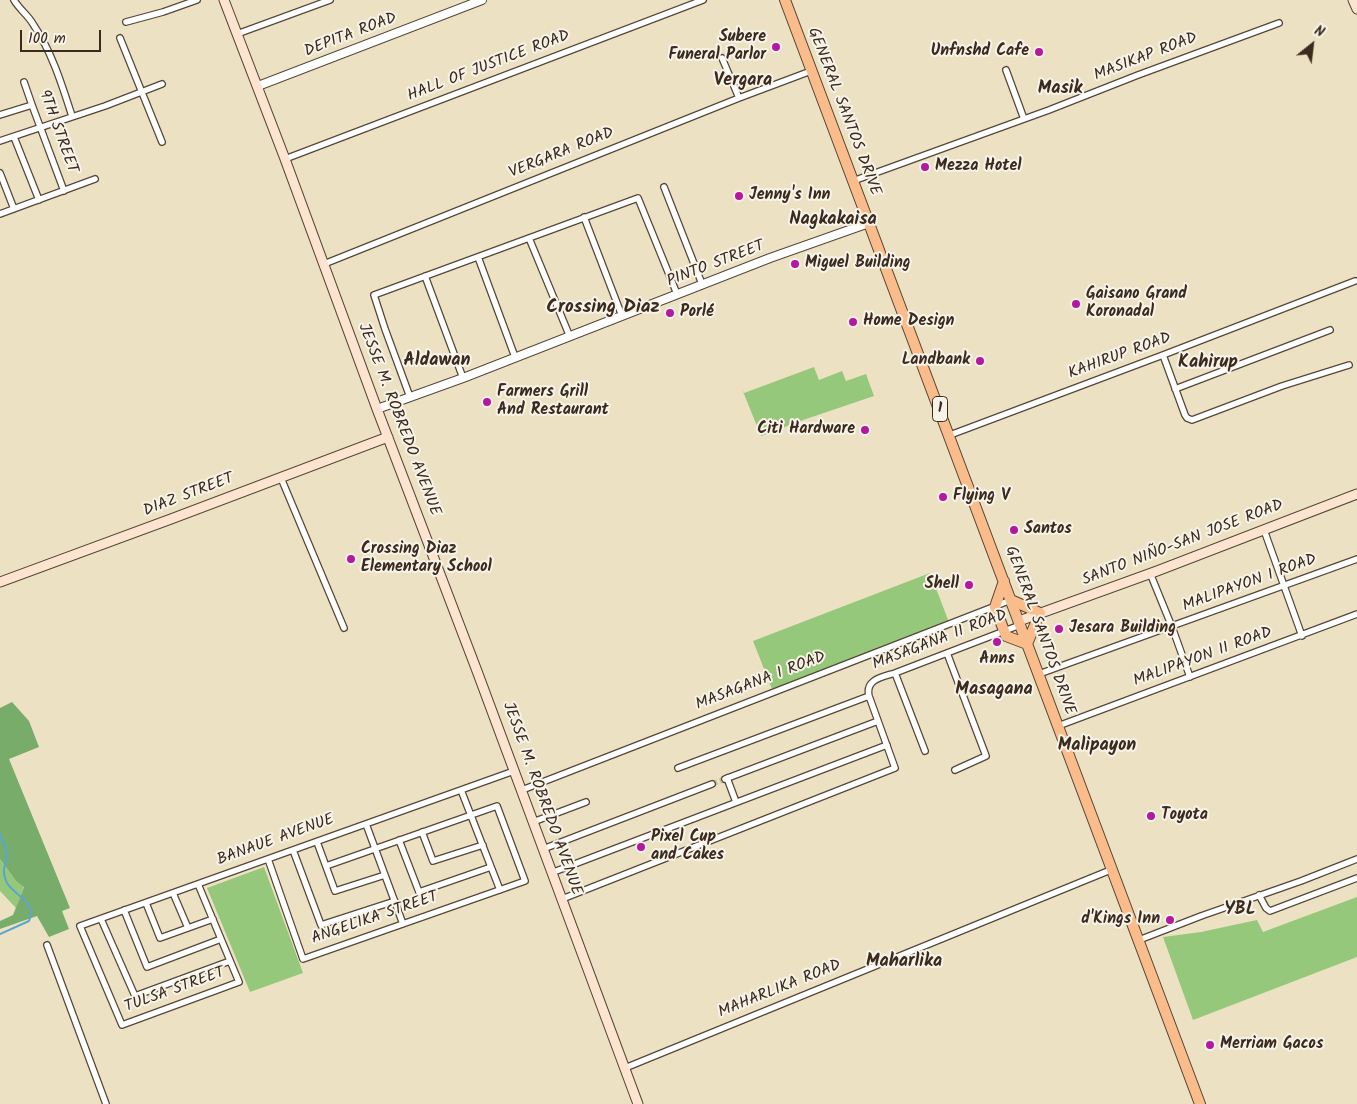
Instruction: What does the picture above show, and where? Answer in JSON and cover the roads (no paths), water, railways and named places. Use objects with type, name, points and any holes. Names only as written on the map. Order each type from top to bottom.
[{"type":"highway","name":"GENERAL SANTOS DRIVE","points":[[786,0],[811,71],[950,435],[1200,1104]]},
{"type":"highway","points":[[1004,580],[995,606],[1006,636],[1027,644],[1040,613],[1011,600]]},
{"type":"main road","name":"JESSE M. ROBREDO AVENUE","points":[[224,0],[258,86],[638,1104]]},
{"type":"main road","points":[[1354,0],[1357,9]]},
{"type":"main road","name":"DIAZ STREET","points":[[0,582],[388,437]]},
{"type":"main road","name":"SANTO NIÑO-SAN JOSE ROAD","points":[[1020,623],[1040,613],[1357,494]]},
{"type":"street","points":[[14,0],[32,21],[42,39],[72,116]]},
{"type":"street","points":[[126,22],[197,0]]},
{"type":"street","points":[[237,34],[330,0]]},
{"type":"street","name":"DEPITA ROAD","points":[[258,86],[482,0]]},
{"type":"street","name":"HALL OF JUSTICE ROAD","points":[[285,159],[703,0]]},
{"type":"street","name":"MASIKAP ROAD","points":[[853,180],[1024,119],[1279,23]]},
{"type":"street","points":[[120,38],[162,142]]},
{"type":"street","points":[[722,58],[739,98]]},
{"type":"street","points":[[1006,70],[1024,119]]},
{"type":"street","name":"VERGARA ROAD","points":[[324,264],[811,71]]},
{"type":"street","name":"9TH STREET","points":[[24,82],[64,190]]},
{"type":"street","points":[[0,141],[162,84]]},
{"type":"street","points":[[0,115],[32,105]]},
{"type":"street","points":[[14,137],[39,200]]},
{"type":"street","points":[[0,173],[14,209]]},
{"type":"street","points":[[0,214],[95,179]]},
{"type":"street","points":[[664,187],[702,284]]},
{"type":"street","points":[[410,397],[374,295],[638,198],[677,294]]},
{"type":"street","points":[[584,217],[622,316]]},
{"type":"street","name":"PINTO STREET","points":[[377,409],[463,378],[770,258],[869,223]]},
{"type":"street","points":[[529,238],[570,336]]},
{"type":"street","points":[[478,257],[515,357]]},
{"type":"street","points":[[425,276],[463,378]]},
{"type":"street","name":"KAHIRUP ROAD","points":[[950,435],[1355,281]]},
{"type":"street","points":[[1175,389],[1330,330]]},
{"type":"street","points":[[1163,355],[1185,415],[1192,420],[1282,386],[1348,365]]},
{"type":"street","points":[[280,478],[344,628]]},
{"type":"street","points":[[1264,530],[1302,636]]},
{"type":"street","name":"MALIPAYON I ROAD","points":[[1038,674],[1357,559]]},
{"type":"street","points":[[1150,573],[1190,677]]},
{"type":"street","name":"MASAGANA I ROAD","points":[[522,790],[1011,600]]},
{"type":"street","name":"MALIPAYON II ROAD","points":[[1058,726],[1357,614]]},
{"type":"street","name":"MASAGANA II ROAD","points":[[562,899],[895,768],[869,696],[868,687],[870,684],[895,672],[1020,623]]},
{"type":"street","points":[[947,652],[986,756],[955,770]]},
{"type":"street","points":[[895,672],[924,751]]},
{"type":"street","points":[[678,768],[869,696]]},
{"type":"street","points":[[736,802],[726,779],[878,721]]},
{"type":"street","points":[[552,873],[887,745]]},
{"type":"street","name":"BANAUE AVENUE","points":[[80,926],[514,771]]},
{"type":"street","points":[[543,849],[712,784]]},
{"type":"street","points":[[462,790],[500,890]]},
{"type":"street","points":[[533,822],[586,802]]},
{"type":"street","name":"ANGELIKA STREET","points":[[268,859],[303,959],[525,881],[497,806],[471,815]]},
{"type":"street","points":[[326,866],[471,815]]},
{"type":"street","points":[[366,824],[403,924]]},
{"type":"street","points":[[422,832],[433,861],[483,845]]},
{"type":"street","points":[[399,840],[419,892],[492,867]]},
{"type":"street","points":[[317,842],[335,891],[385,874]]},
{"type":"street","points":[[293,850],[321,925],[395,901]]},
{"type":"street","points":[[1139,940],[1357,859]]},
{"type":"street","name":"MAHARLIKA ROAD","points":[[625,1068],[1113,869]]},
{"type":"street","points":[[1259,895],[1266,908],[1270,911],[1357,878]]},
{"type":"street","name":"TULSA STREET","points":[[80,926],[122,1025],[238,982],[198,884]]},
{"type":"street","points":[[173,893],[188,928]]},
{"type":"street","points":[[146,902],[160,938],[213,919]]},
{"type":"street","points":[[124,910],[146,967],[221,939]]},
{"type":"street","points":[[101,919],[135,996],[230,961]]},
{"type":"street","points":[[47,945],[106,1104]]},
{"type":"waterway","points":[[0,834],[7,853],[4,870],[5,878],[10,887],[28,905],[31,913],[29,921],[0,934]]},
{"type":"tunnel","points":[[712,784],[725,779]]},
{"type":"place","name":"Subere Funeral Parlor","points":[[776,47]]},
{"type":"place","name":"Unfnshd Cafe","points":[[1039,52]]},
{"type":"place","name":"Mezza Hotel","points":[[925,167]]},
{"type":"place","name":"Jenny's Inn","points":[[739,196]]},
{"type":"place","name":"Miguel Building","points":[[795,264]]},
{"type":"place","name":"Gaisano Grand Koronadal","points":[[1076,304]]},
{"type":"place","name":"Porlé","points":[[670,313]]},
{"type":"place","name":"Home Design","points":[[853,322]]},
{"type":"place","name":"Landbank","points":[[980,361]]},
{"type":"place","name":"Farmers Grill And Restaurant","points":[[487,402]]},
{"type":"place","name":"Citi Hardware","points":[[865,430]]},
{"type":"place","name":"Flying V","points":[[943,497]]},
{"type":"place","name":"Santos","points":[[1014,530]]},
{"type":"place","name":"Crossing Diaz Elementary School","points":[[351,559]]},
{"type":"place","name":"Shell","points":[[969,585]]},
{"type":"place","name":"Jesara Building","points":[[1059,629]]},
{"type":"place","name":"Anns","points":[[997,642]]},
{"type":"place","name":"Toyota","points":[[1151,816]]},
{"type":"place","name":"Pixel Cup and Cakes","points":[[641,847]]},
{"type":"place","name":"d'Kings Inn","points":[[1170,920]]},
{"type":"place","name":"Merriam Gacos","points":[[1210,1045]]},
{"type":"district","name":"Vergara","points":[[743,82]]},
{"type":"district","name":"Masik","points":[[1060,90]]},
{"type":"district","name":"Nagkakaisa","points":[[833,221]]},
{"type":"district","name":"Crossing Diaz","points":[[603,309]]},
{"type":"district","name":"Aldawan","points":[[437,362]]},
{"type":"district","name":"Kahirup","points":[[1208,364]]},
{"type":"district","name":"Masagana","points":[[994,691]]},
{"type":"district","name":"Malipayon","points":[[1097,747]]},
{"type":"district","name":"YBL","points":[[1240,911]]},
{"type":"district","name":"Maharlika","points":[[904,963]]}]
